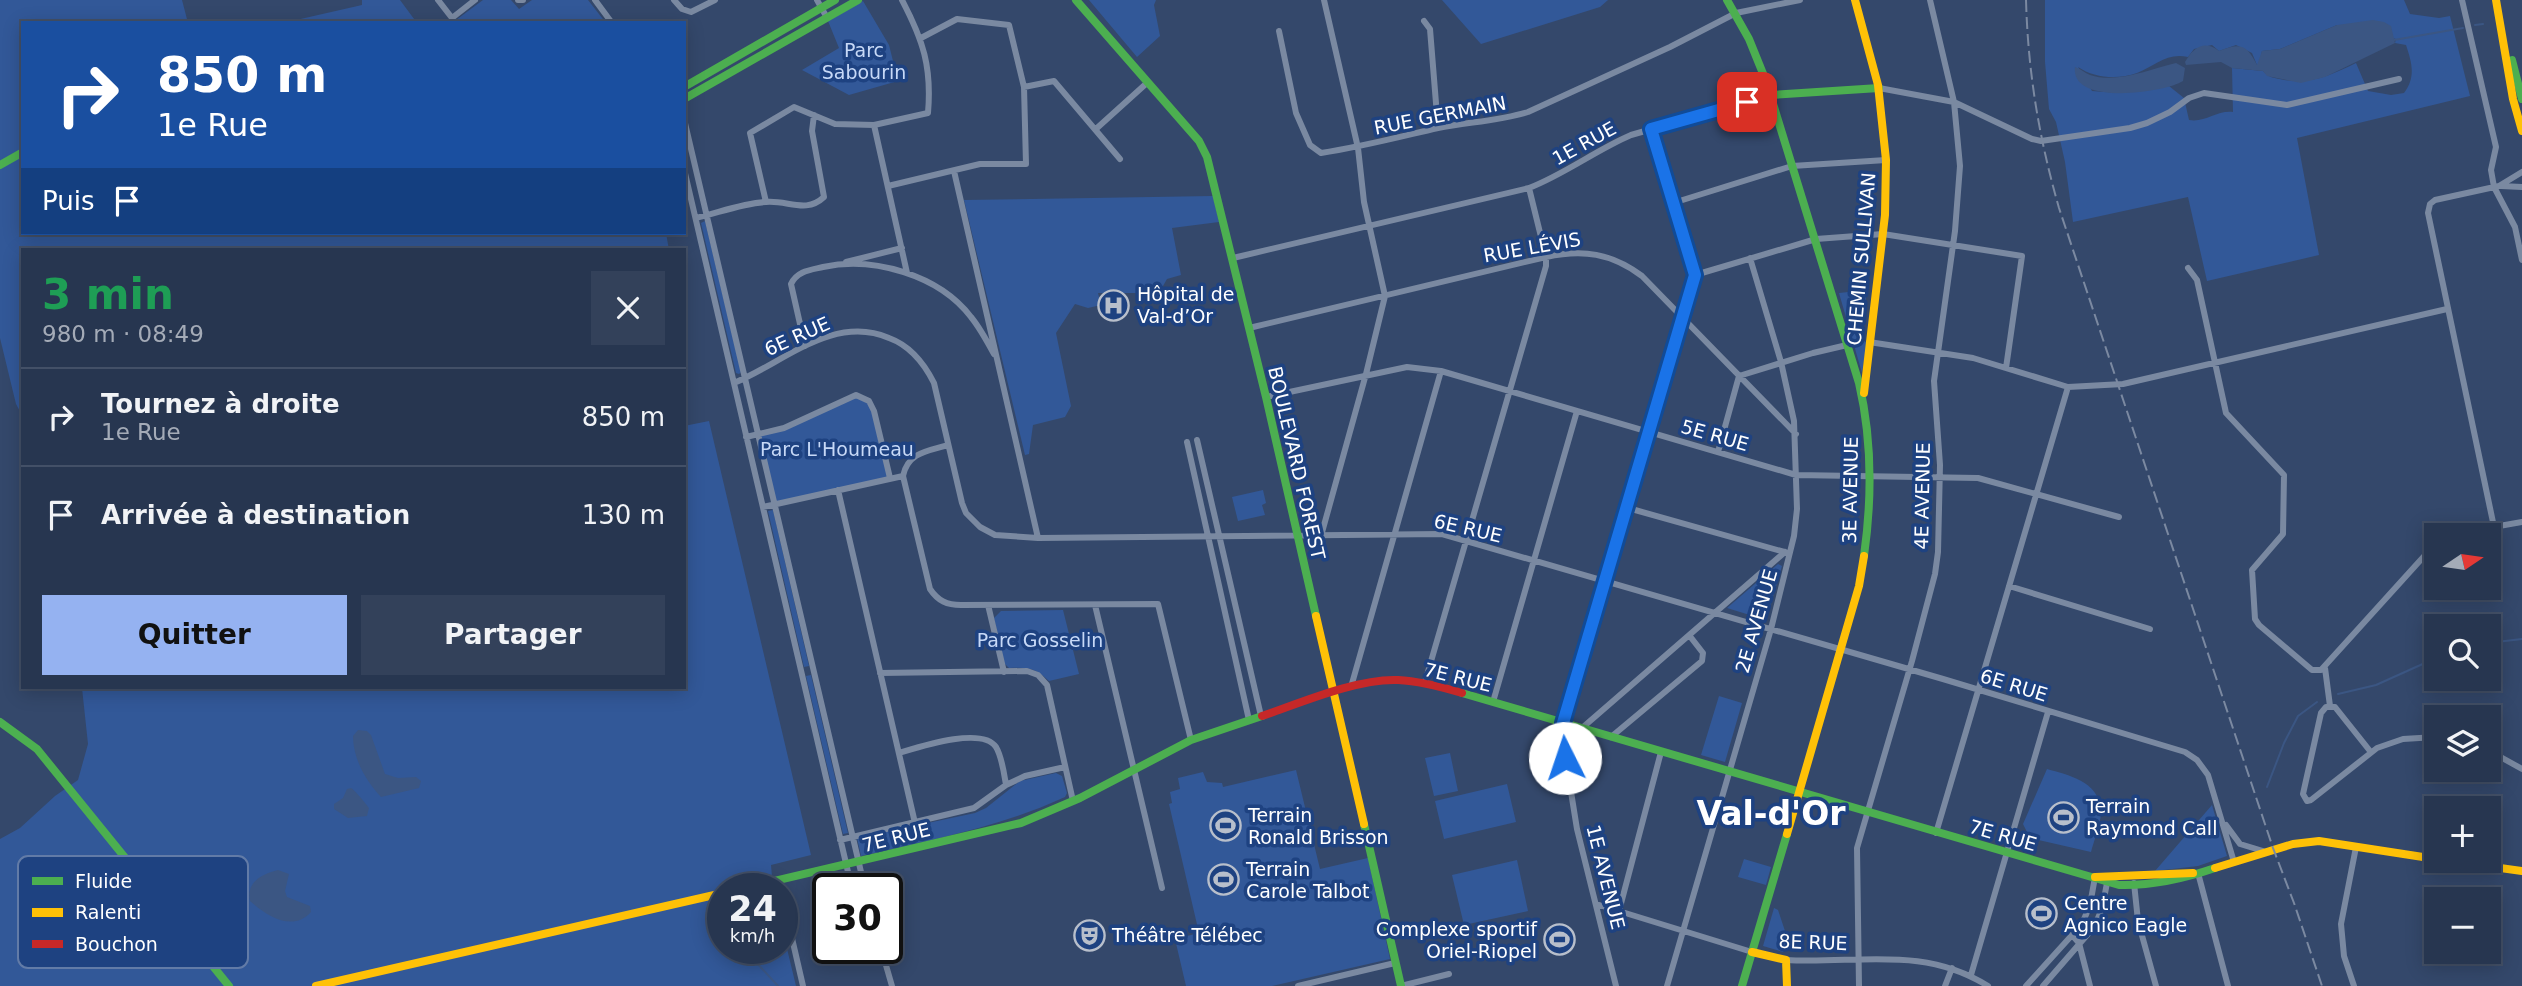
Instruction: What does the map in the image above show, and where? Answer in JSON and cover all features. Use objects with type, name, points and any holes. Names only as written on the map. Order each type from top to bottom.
[{"type":"main road","points":[[686,98],[835,0]]},
{"type":"main road","points":[[686,86],[822,8],[858,0]]},
{"type":"main road","name":"BOULEVARD FOREST","points":[[1078,0],[1199,141],[1207,157],[1266,397],[1401,986]]},
{"type":"main road","name":"3E AVENUE","points":[[1727,0],[1736,13],[1771,95],[1816,239],[1863,399],[1869,477],[1864,563],[1742,986]]},
{"type":"main road","name":"CHEMIN SULLIVAN","points":[[1855,0],[1879,88],[1886,160],[1883,234],[1863,399]]},
{"type":"main road","points":[[2496,0],[2522,99]]},
{"type":"main road","points":[[2504,34],[2511,92],[2522,131]]},
{"type":"main road","name":"1E RUE","points":[[1771,95],[1879,88]]},
{"type":"main road","points":[[0,165],[21,153]]},
{"type":"main road","name":"7E RUE","points":[[798,880],[1021,823],[1073,801],[1191,740],[1333,692],[1396,680],[1425,682],[1867,813],[2095,877],[2169,883],[2265,851],[2305,841],[2424,857]]},
{"type":"main road","points":[[0,722],[37,749],[124,856]]},
{"type":"main road","points":[[2501,869],[2522,872]]},
{"type":"main road","name":"7E RUE","points":[[2095,877],[2107,883],[2134,881]]},
{"type":"main road","points":[[316,986],[707,897]]},
{"type":"main road","name":"8E RUE","points":[[1752,952],[1786,960]]},
{"type":"main road","points":[[1786,960],[1787,986]]},
{"type":"main road","points":[[214,968],[229,986]]},
{"type":"street","points":[[438,0],[452,18],[475,0]]},
{"type":"street","points":[[595,0],[611,21]]},
{"type":"street","points":[[674,0],[682,9],[691,12],[715,0]]},
{"type":"street","points":[[766,202],[750,132],[794,107],[835,124],[874,125],[928,113],[930,84],[920,38],[902,0]]},
{"type":"street","points":[[1321,536],[1385,296],[1364,202],[1358,148],[1324,0]]},
{"type":"street","name":"RUE GERMAIN","points":[[1279,31],[1296,113],[1310,145],[1321,153],[1358,148],[1438,128],[1506,119],[1528,112],[1670,47],[1736,13],[1800,0]]},
{"type":"street","name":"4E AVENUE","points":[[1859,986],[1857,854],[1935,574],[1938,552],[1940,477],[1934,381],[1953,244],[1960,166],[1954,102],[1930,0]]},
{"type":"street","points":[[2462,0],[2496,146],[2491,170],[2515,227],[2522,260]]},
{"type":"street","points":[[888,186],[980,164],[1026,164],[1024,87],[1009,25],[957,19],[920,38]]},
{"type":"street","points":[[1424,21],[1430,29],[1438,128]]},
{"type":"street","name":"1E RUE","points":[[1879,88],[1954,102],[2041,141],[2130,128],[2204,93],[2287,105],[2399,79]]},
{"type":"street","points":[[1024,87],[1055,81],[1097,128],[1120,159]]},
{"type":"street","points":[[1097,128],[1148,82]]},
{"type":"street","name":"1E RUE","points":[[1233,258],[1529,188],[1552,178],[1609,144],[1651,129],[1771,95]]},
{"type":"street","points":[[696,218],[766,202],[804,206],[816,204],[824,197],[812,131],[814,115]]},
{"type":"street","points":[[874,125],[907,273]]},
{"type":"street","points":[[686,127],[861,873]]},
{"type":"street","points":[[1651,129],[1695,275],[1816,239],[1883,234],[2022,256],[2006,368]]},
{"type":"street","points":[[1673,203],[1792,166],[1886,160]]},
{"type":"street","points":[[954,171],[1038,538]]},
{"type":"street","points":[[2493,523],[2428,213],[2435,200],[2496,186],[2522,173]]},
{"type":"street","points":[[686,178],[848,873]]},
{"type":"street","points":[[2496,186],[2522,187]]},
{"type":"street","points":[[1425,682],[1546,266],[1529,188]]},
{"type":"street","points":[[805,346],[791,284],[794,276],[803,271],[901,248]]},
{"type":"street","name":"RUE LÉVIS","points":[[1249,328],[1546,257],[1576,252],[1590,253],[1619,261],[1642,276],[1796,434]]},
{"type":"street","name":"2E AVENUE","points":[[1667,986],[1771,629],[1797,509],[1796,434],[1781,362],[1750,258]]},
{"type":"street","points":[[836,264],[872,265],[907,273],[947,294],[970,315],[997,358]]},
{"type":"street","points":[[2188,268],[2197,280],[2229,418],[2280,469],[2285,482],[2283,534],[2252,570],[2255,619],[2259,625],[2312,670],[2321,670],[2424,557]]},
{"type":"street","name":"1E AVENUE","points":[[1616,986],[1577,829],[1563,743],[1563,723],[1695,275]]},
{"type":"street","points":[[1869,342],[1973,358],[2068,387],[2118,385],[2447,309]]},
{"type":"street","name":"6E RUE","points":[[734,383],[834,334],[858,331],[880,334],[901,344],[921,361],[934,383],[961,503],[972,520],[995,535],[1038,538],[1442,534],[2185,752],[2197,760],[2208,775],[2234,862]]},
{"type":"street","points":[[1718,452],[1739,376],[1847,345]]},
{"type":"street","name":"5E RUE","points":[[1266,397],[1407,367],[1441,370],[1796,475],[1978,478],[2119,517]]},
{"type":"street","points":[[1351,687],[1441,370]]},
{"type":"street","points":[[1936,833],[2068,387]]},
{"type":"street","points":[[746,437],[784,428],[856,395],[869,401],[874,411],[890,478]]},
{"type":"street","points":[[1493,702],[1577,411]]},
{"type":"street","points":[[1196,440],[1261,716]]},
{"type":"street","points":[[1187,442],[1249,720]]},
{"type":"street","points":[[948,445],[921,452],[905,464],[903,475],[930,589],[935,596],[947,604],[1158,604],[1191,740]]},
{"type":"street","points":[[763,507],[903,475]]},
{"type":"street","points":[[838,490],[915,822]]},
{"type":"street","points":[[1628,508],[1788,553]]},
{"type":"street","points":[[2501,526],[2522,522]]},
{"type":"street","points":[[1582,728],[1788,553]]},
{"type":"street","points":[[2009,586],[2150,629]]},
{"type":"street","points":[[988,605],[1004,672]]},
{"type":"street","points":[[1095,605],[1162,888]]},
{"type":"street","points":[[1611,737],[1702,662],[1703,653],[1689,635]]},
{"type":"street","points":[[2325,668],[2330,706]]},
{"type":"street","points":[[801,672],[813,669]]},
{"type":"street","points":[[880,673],[1027,671],[1038,675],[1047,685],[1073,801]]},
{"type":"street","points":[[2330,706],[2335,707],[2370,751]]},
{"type":"street","points":[[2330,706],[2321,713],[2303,794],[2306,801],[2311,800],[2370,751],[2403,739],[2424,738]]},
{"type":"street","points":[[1971,975],[2048,712]]},
{"type":"street","points":[[899,752],[948,740],[985,739],[996,747],[1006,785]]},
{"type":"street","points":[[1619,911],[1661,752]]},
{"type":"street","points":[[2501,757],[2522,769]]},
{"type":"street","points":[[840,840],[974,808],[1006,785],[1024,776],[1065,767]]},
{"type":"street","points":[[2220,815],[2240,844],[2265,851]]},
{"type":"street","points":[[2354,986],[2344,956],[2341,924],[2356,847]]},
{"type":"street","points":[[2198,873],[2228,986]]},
{"type":"street","points":[[2026,986],[2086,916],[2095,877]]},
{"type":"street","points":[[2134,881],[2138,921],[2156,986]]},
{"type":"street","points":[[2043,986],[2099,917],[2107,883]]},
{"type":"street","name":"8E RUE","points":[[1596,904],[1752,952]]},
{"type":"street","points":[[2072,935],[2079,943],[2090,986]]},
{"type":"street","name":"8E RUE","points":[[1786,960],[1909,959],[1952,968],[1971,975],[1988,986]]},
{"type":"street","points":[[1298,986],[1332,982],[1395,963]]},
{"type":"street","points":[[798,964],[803,986]]},
{"type":"street","points":[[886,964],[892,986]]},
{"type":"street","points":[[1945,986],[1952,968]]},
{"type":"street","points":[[1401,986],[1448,974]]},
{"type":"green space","points":[[0,0],[182,0],[187,21],[21,21],[21,235],[666,235],[669,248],[21,248],[21,413],[16,404],[0,338]]},
{"type":"green space","points":[[362,0],[400,0],[416,21],[292,21],[362,5]]},
{"type":"green space","points":[[483,0],[511,0],[519,9],[532,0],[588,0],[604,21],[455,21]]},
{"type":"green space","points":[[1089,0],[1156,0],[1154,5],[1160,36],[1137,57]]},
{"type":"green space","points":[[1442,0],[1608,0],[1600,7],[1481,44]]},
{"type":"green space","points":[[2045,0],[2404,0],[2410,14],[2439,18],[2450,16],[2470,96],[2297,138],[2319,255],[2207,281],[2188,197],[2073,222],[2065,162],[2056,122],[2049,109],[2045,62]],"holes":[[[2337,25],[2396,39],[2395,43],[2406,45],[2411,64],[2410,81],[2404,93],[2391,95],[2368,91],[2356,63],[2330,75],[2304,81],[2284,80],[2263,71],[2232,68],[2233,112],[2195,120],[2189,120],[2184,98],[2169,86],[2131,92],[2092,91],[2078,67],[2099,76],[2122,77],[2137,73],[2167,58],[2188,57],[2194,49],[2212,45],[2219,51],[2236,45],[2252,53],[2259,65],[2262,51],[2280,49]]]},
{"type":"green space","name":"Parc Sabourin","points":[[863,1],[889,45],[898,81],[849,95],[802,70],[839,48],[828,21]]},
{"type":"green space","points":[[1213,196],[1219,222],[1172,228],[1181,275],[1167,279],[1159,293],[1098,293],[1101,305],[1088,308],[1075,304],[1056,333],[1071,406],[1065,417],[1033,425],[1029,454],[1025,455],[964,200]]},
{"type":"green space","points":[[705,221],[741,372],[739,374],[736,373],[701,223]]},
{"type":"green space","points":[[1867,290],[1861,338],[1867,343],[1862,373],[1839,293]]},
{"type":"green space","name":"Parc L'Houmeau","points":[[856,395],[869,401],[890,478],[774,504],[758,434],[784,428]]},
{"type":"green space","points":[[709,421],[811,855],[771,865],[772,873],[707,873],[707,964],[791,964],[796,986],[0,986],[0,839],[20,828],[55,796],[78,780],[88,744],[82,689],[686,689],[686,426]]},
{"type":"green space","points":[[1263,490],[1266,503],[1262,505],[1265,515],[1238,521],[1232,497]]},
{"type":"green space","points":[[773,510],[809,666],[804,667],[768,511]]},
{"type":"green space","points":[[1778,564],[1782,566],[1766,620],[1727,608]]},
{"type":"green space","name":"Parc Gosselin","points":[[1063,610],[1079,674],[1049,681],[1035,671],[1009,668],[1004,663],[994,618],[1001,611]]},
{"type":"green space","points":[[811,675],[848,833],[843,834],[806,676]]},
{"type":"green space","points":[[1719,696],[1742,703],[1725,762],[1701,755]]},
{"type":"green space","points":[[1450,753],[1458,791],[1434,796],[1425,758]]},
{"type":"green space","name":"Terrain Raymond Call","points":[[2047,769],[2081,781],[2099,799],[2100,819],[2091,852],[2030,838],[2023,824]]},
{"type":"green space","points":[[1296,770],[1320,869],[1368,858],[1390,959],[1272,986],[1186,986],[1175,939],[1199,933],[1169,804],[1172,803],[1170,792],[1180,789],[1178,778],[1203,772],[1207,782],[1222,783],[1223,787]]},
{"type":"green space","points":[[1056,773],[1062,776],[1067,793],[1065,797],[1015,817],[964,832],[861,856],[857,838],[975,813],[986,808],[1020,781]]},
{"type":"green space","points":[[1507,784],[1516,822],[1444,839],[1435,801]]},
{"type":"green space","points":[[2212,805],[2227,856],[2198,866],[2155,871]]},
{"type":"green space","points":[[1744,859],[1771,867],[1766,885],[1738,877]]},
{"type":"green space","points":[[1517,860],[1528,911],[1464,925],[1452,875]]},
{"type":"green space","points":[[1774,908],[1778,910],[1789,943],[1783,952],[1763,946]]},
{"type":"shaded area","points":[[2373,20],[2391,26],[2395,43],[2325,77],[2301,83],[2267,76],[2263,71],[2232,68],[2221,62],[2186,65],[2185,62],[2200,46],[2209,46],[2219,51],[2238,46],[2250,53],[2257,65],[2262,51],[2280,49],[2337,25]]},
{"type":"shaded area","points":[[2176,63],[2185,68],[2183,81],[2157,89],[2120,93],[2102,92],[2087,87],[2077,79],[2075,67],[2090,75],[2111,78]]},
{"type":"shaded area","points":[[358,730],[367,731],[371,735],[385,774],[398,778],[416,777],[421,781],[419,788],[381,797],[370,784],[358,761],[353,736]]},
{"type":"shaded area","points":[[351,788],[369,808],[367,816],[348,818],[334,809],[334,804]]},
{"type":"shaded area","points":[[278,870],[289,874],[285,891],[287,897],[310,906],[311,912],[304,918],[296,921],[279,920],[250,901],[250,889],[256,880]]},
{"type":"waterway","points":[[2475,25],[2483,24]]},
{"type":"waterway","points":[[2394,40],[2463,28]]},
{"type":"waterway","points":[[2501,641],[2522,639]]},
{"type":"waterway","points":[[2338,694],[2376,685],[2424,663]]},
{"type":"waterway","points":[[2267,787],[2298,716],[2317,702]]},
{"type":"waterway","points":[[758,964],[778,986]]},
{"type":"railway","points":[[2026,0],[2036,105],[2059,208],[2273,848],[2322,986]]},
{"type":"traffic: fast","points":[[686,86],[835,0]]},
{"type":"traffic: fast","points":[[686,98],[858,0]]},
{"type":"traffic: fast","points":[[1076,0],[1199,141],[1207,157],[1316,616]]},
{"type":"traffic: fast","points":[[1727,0],[1749,39],[1766,81],[1859,383],[1869,469],[1864,556]]},
{"type":"traffic: fast","points":[[2512,60],[2522,99]]},
{"type":"traffic: fast","points":[[1771,95],[1879,88]]},
{"type":"traffic: fast","points":[[0,165],[21,153]]},
{"type":"traffic: fast","points":[[1462,693],[2119,885],[2168,881],[2215,868]]},
{"type":"traffic: fast","points":[[798,875],[1021,823],[1080,798],[1191,740],[1262,716]]},
{"type":"traffic: fast","points":[[0,722],[37,749],[124,856]]},
{"type":"traffic: fast","points":[[1364,824],[1401,986]]},
{"type":"traffic: fast","points":[[1742,986],[1787,834]]},
{"type":"traffic: fast","points":[[214,968],[229,986]]},
{"type":"traffic: slow","points":[[1855,0],[1878,85],[1886,160],[1885,215],[1864,393]]},
{"type":"traffic: slow","points":[[2496,0],[2513,99],[2522,131]]},
{"type":"traffic: slow","points":[[1787,834],[1859,586],[1864,556]]},
{"type":"traffic: slow","points":[[1316,616],[1364,824]]},
{"type":"traffic: slow","points":[[2215,868],[2293,844],[2319,841],[2424,857]]},
{"type":"traffic: slow","points":[[2501,868],[2522,871]]},
{"type":"traffic: slow","points":[[2095,877],[2193,873]]},
{"type":"traffic: slow","points":[[316,986],[707,897]]},
{"type":"traffic: slow","points":[[1752,952],[1786,960],[1787,986]]},
{"type":"traffic: jam","points":[[1262,716],[1329,692],[1382,680],[1414,682],[1462,693]]},
{"type":"place","name":"Hôpital de Val-d’Or","points":[[1114,305]]},
{"type":"place","name":"Terrain Raymond Call","points":[[2063,817]]},
{"type":"place","name":"Terrain Ronald Brisson","points":[[1225,826]]},
{"type":"place","name":"Terrain Carole Talbot","points":[[1223,880]]},
{"type":"place","name":"Centre Agnico Eagle","points":[[2041,914]]},
{"type":"place","name":"Théâtre Télébec","points":[[1089,935]]},
{"type":"place","name":"Complexe sportif Oriel-Riopel","points":[[1560,940]]},
{"type":"district","name":"Val-d'Or","points":[[1771,813]]},
{"type":"route","points":[[1565,758],[1563,723],[1695,275],[1651,129],[1747,102]]}]
